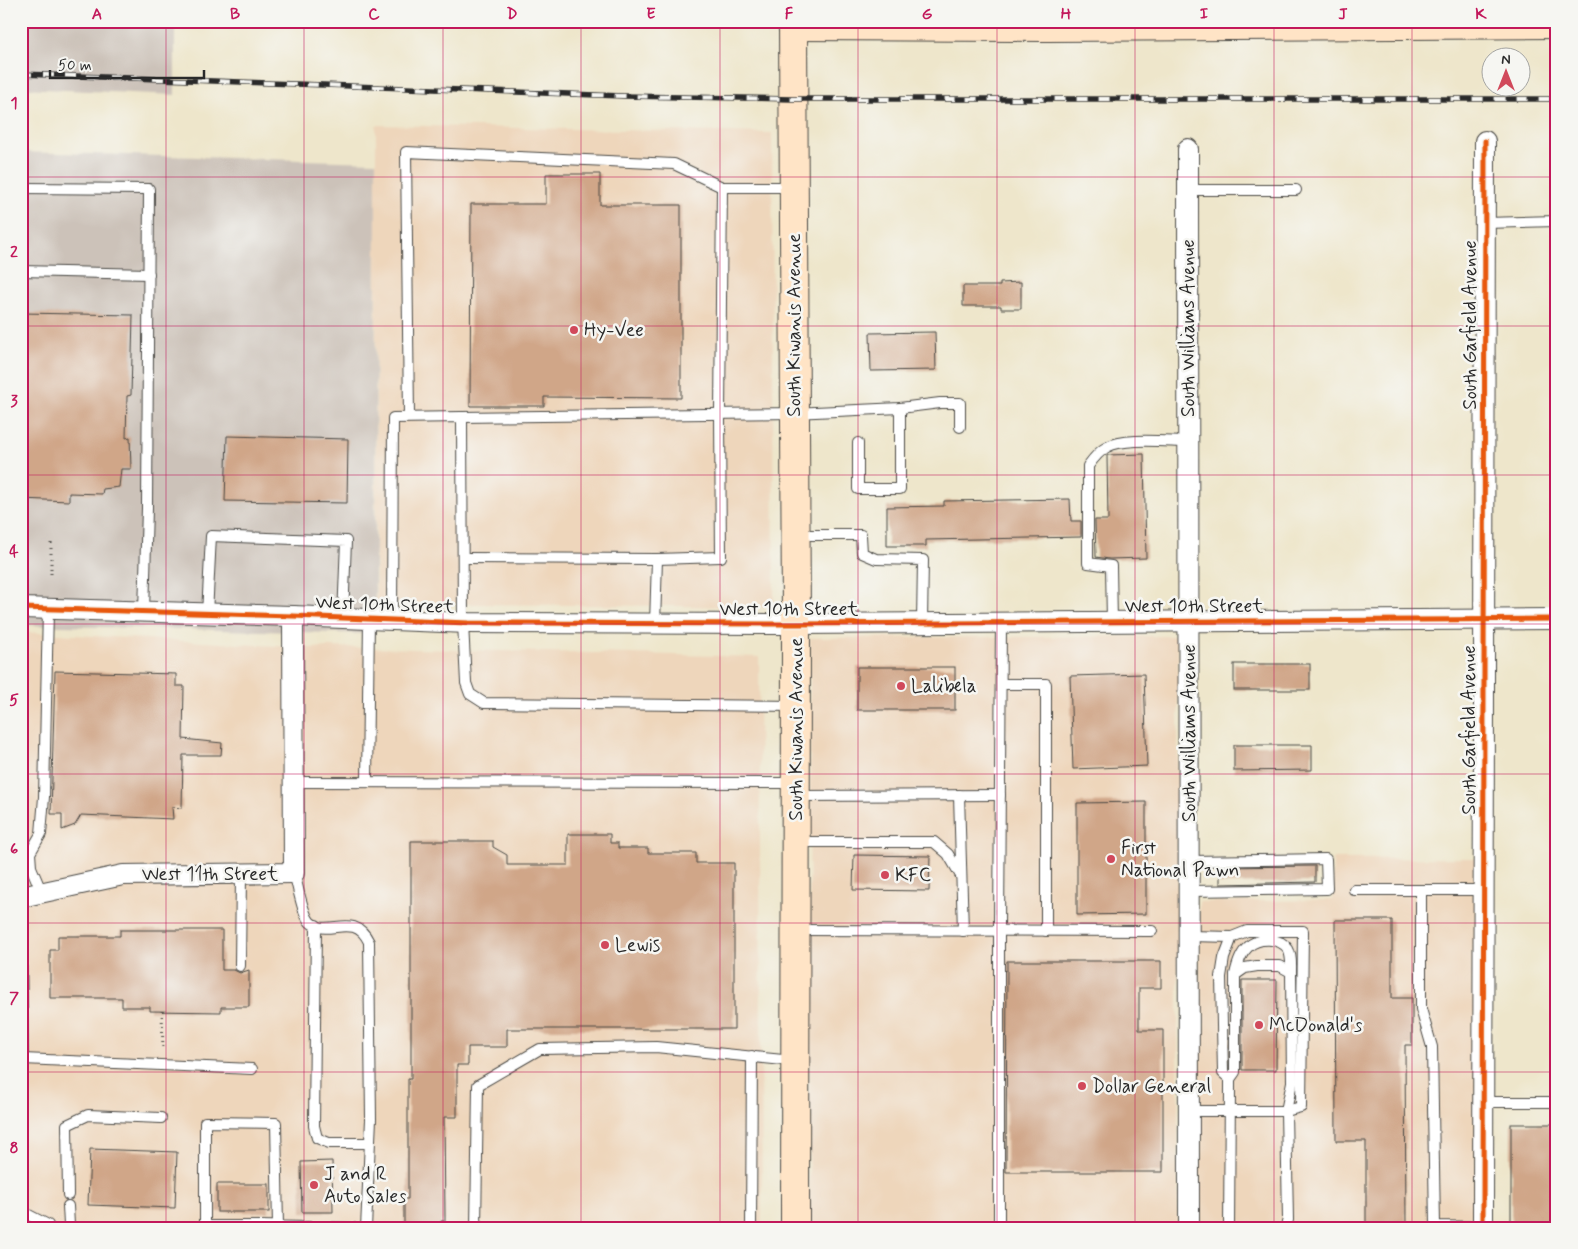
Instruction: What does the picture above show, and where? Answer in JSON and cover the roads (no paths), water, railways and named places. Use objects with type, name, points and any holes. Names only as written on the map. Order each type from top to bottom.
[{"type":"main road","points":[[792,24],[1557,24]]},
{"type":"main road","name":"South Kiwanis Avenue","points":[[792,24],[796,535],[795,1228]]},
{"type":"street","name":"South Garfield Avenue","points":[[1483,1228],[1485,141]]},
{"type":"street","name":"South Williams Avenue","points":[[1188,149],[1190,1228]]},
{"type":"street","name":"West 10th Street","points":[[21,608],[462,623],[796,624],[1557,618]]},
{"type":"street","name":"West 11th Street","points":[[21,897],[123,875],[294,873],[293,616]]},
{"type":"lane","points":[[409,418],[406,152],[674,164],[722,187],[793,187]]},
{"type":"lane","points":[[463,558],[657,559],[722,557],[720,414],[722,187]]},
{"type":"lane","points":[[21,188],[149,189],[147,508],[144,612]]},
{"type":"lane","points":[[1188,190],[1296,190]]},
{"type":"lane","points":[[1485,223],[1557,221]]},
{"type":"lane","points":[[21,271],[149,274]]},
{"type":"lane","points":[[392,620],[393,418],[794,413],[960,403],[960,427]]},
{"type":"lane","points":[[858,444],[858,489],[900,489],[900,408]]},
{"type":"lane","points":[[462,417],[462,623],[466,683],[470,694],[484,703],[796,706]]},
{"type":"lane","points":[[1112,622],[1111,566],[1088,563],[1088,466],[1107,447],[1120,442],[1189,442]]},
{"type":"lane","points":[[796,535],[862,535],[862,553],[876,559],[922,560],[922,623]]},
{"type":"lane","points":[[207,614],[211,536],[346,541],[343,618]]},
{"type":"lane","points":[[655,624],[657,559]]},
{"type":"lane","points":[[42,893],[31,867],[30,853],[41,834],[44,797],[48,609]]},
{"type":"lane","points":[[367,782],[369,619]]},
{"type":"lane","points":[[999,1228],[1001,623]]},
{"type":"lane","points":[[1001,684],[1046,684],[1046,931]]},
{"type":"lane","points":[[294,782],[796,789],[1000,795]]},
{"type":"lane","points":[[959,795],[963,931]]},
{"type":"lane","points":[[796,842],[934,842],[948,854],[961,876]]},
{"type":"lane","points":[[1189,861],[1326,859],[1327,889],[1189,890]]},
{"type":"lane","points":[[294,873],[306,916],[312,924],[321,927],[355,926],[364,932],[369,942],[371,1119],[366,1228]]},
{"type":"lane","points":[[240,966],[241,874]]},
{"type":"lane","points":[[1354,890],[1484,890]]},
{"type":"lane","points":[[1421,890],[1421,1009],[1432,1047],[1435,1226],[1483,1228]]},
{"type":"lane","points":[[316,925],[314,1126],[317,1138],[329,1143],[369,1143]]},
{"type":"lane","points":[[796,930],[1152,931]]},
{"type":"lane","points":[[1189,936],[1232,938],[1247,931],[1303,931],[1301,1107],[1286,1111],[1190,1111]]},
{"type":"lane","points":[[1230,1079],[1223,1074],[1221,976],[1224,958],[1232,938]]},
{"type":"lane","points":[[1229,1228],[1230,1079],[1234,1072],[1234,976],[1239,959],[1248,946],[1258,941],[1268,940],[1279,942],[1287,947],[1291,956],[1292,1082],[1286,1111],[1288,1220],[1286,1228]]},
{"type":"lane","points":[[21,949],[23,1059],[252,1069]]},
{"type":"lane","points":[[1234,976],[1245,968],[1257,966],[1280,966],[1291,972]]},
{"type":"lane","points":[[476,1228],[478,1085],[540,1049],[656,1047],[795,1061]]},
{"type":"lane","points":[[751,1228],[752,1056]]},
{"type":"lane","points":[[1484,1102],[1557,1102]]},
{"type":"lane","points":[[69,1224],[67,1125],[88,1115],[160,1118]]},
{"type":"lane","points":[[278,1227],[276,1123],[205,1122],[205,1226],[260,1227],[353,1228]]},
{"type":"lane","points":[[21,1211],[48,1224]]},
{"type":"railway","points":[[21,74],[623,96],[792,99],[1557,99]]},
{"type":"place","name":"Hy-Vee","points":[[574,330]]},
{"type":"place","name":"Lalibela","points":[[901,686]]},
{"type":"place","name":"First National Pawn","points":[[1111,859]]},
{"type":"place","name":"KFC","points":[[885,875]]},
{"type":"place","name":"Lewis","points":[[605,945]]},
{"type":"place","name":"McDonald's","points":[[1259,1025]]},
{"type":"place","name":"Dollar General","points":[[1082,1086]]},
{"type":"place","name":"J and R Auto Sales","points":[[314,1185]]}]
